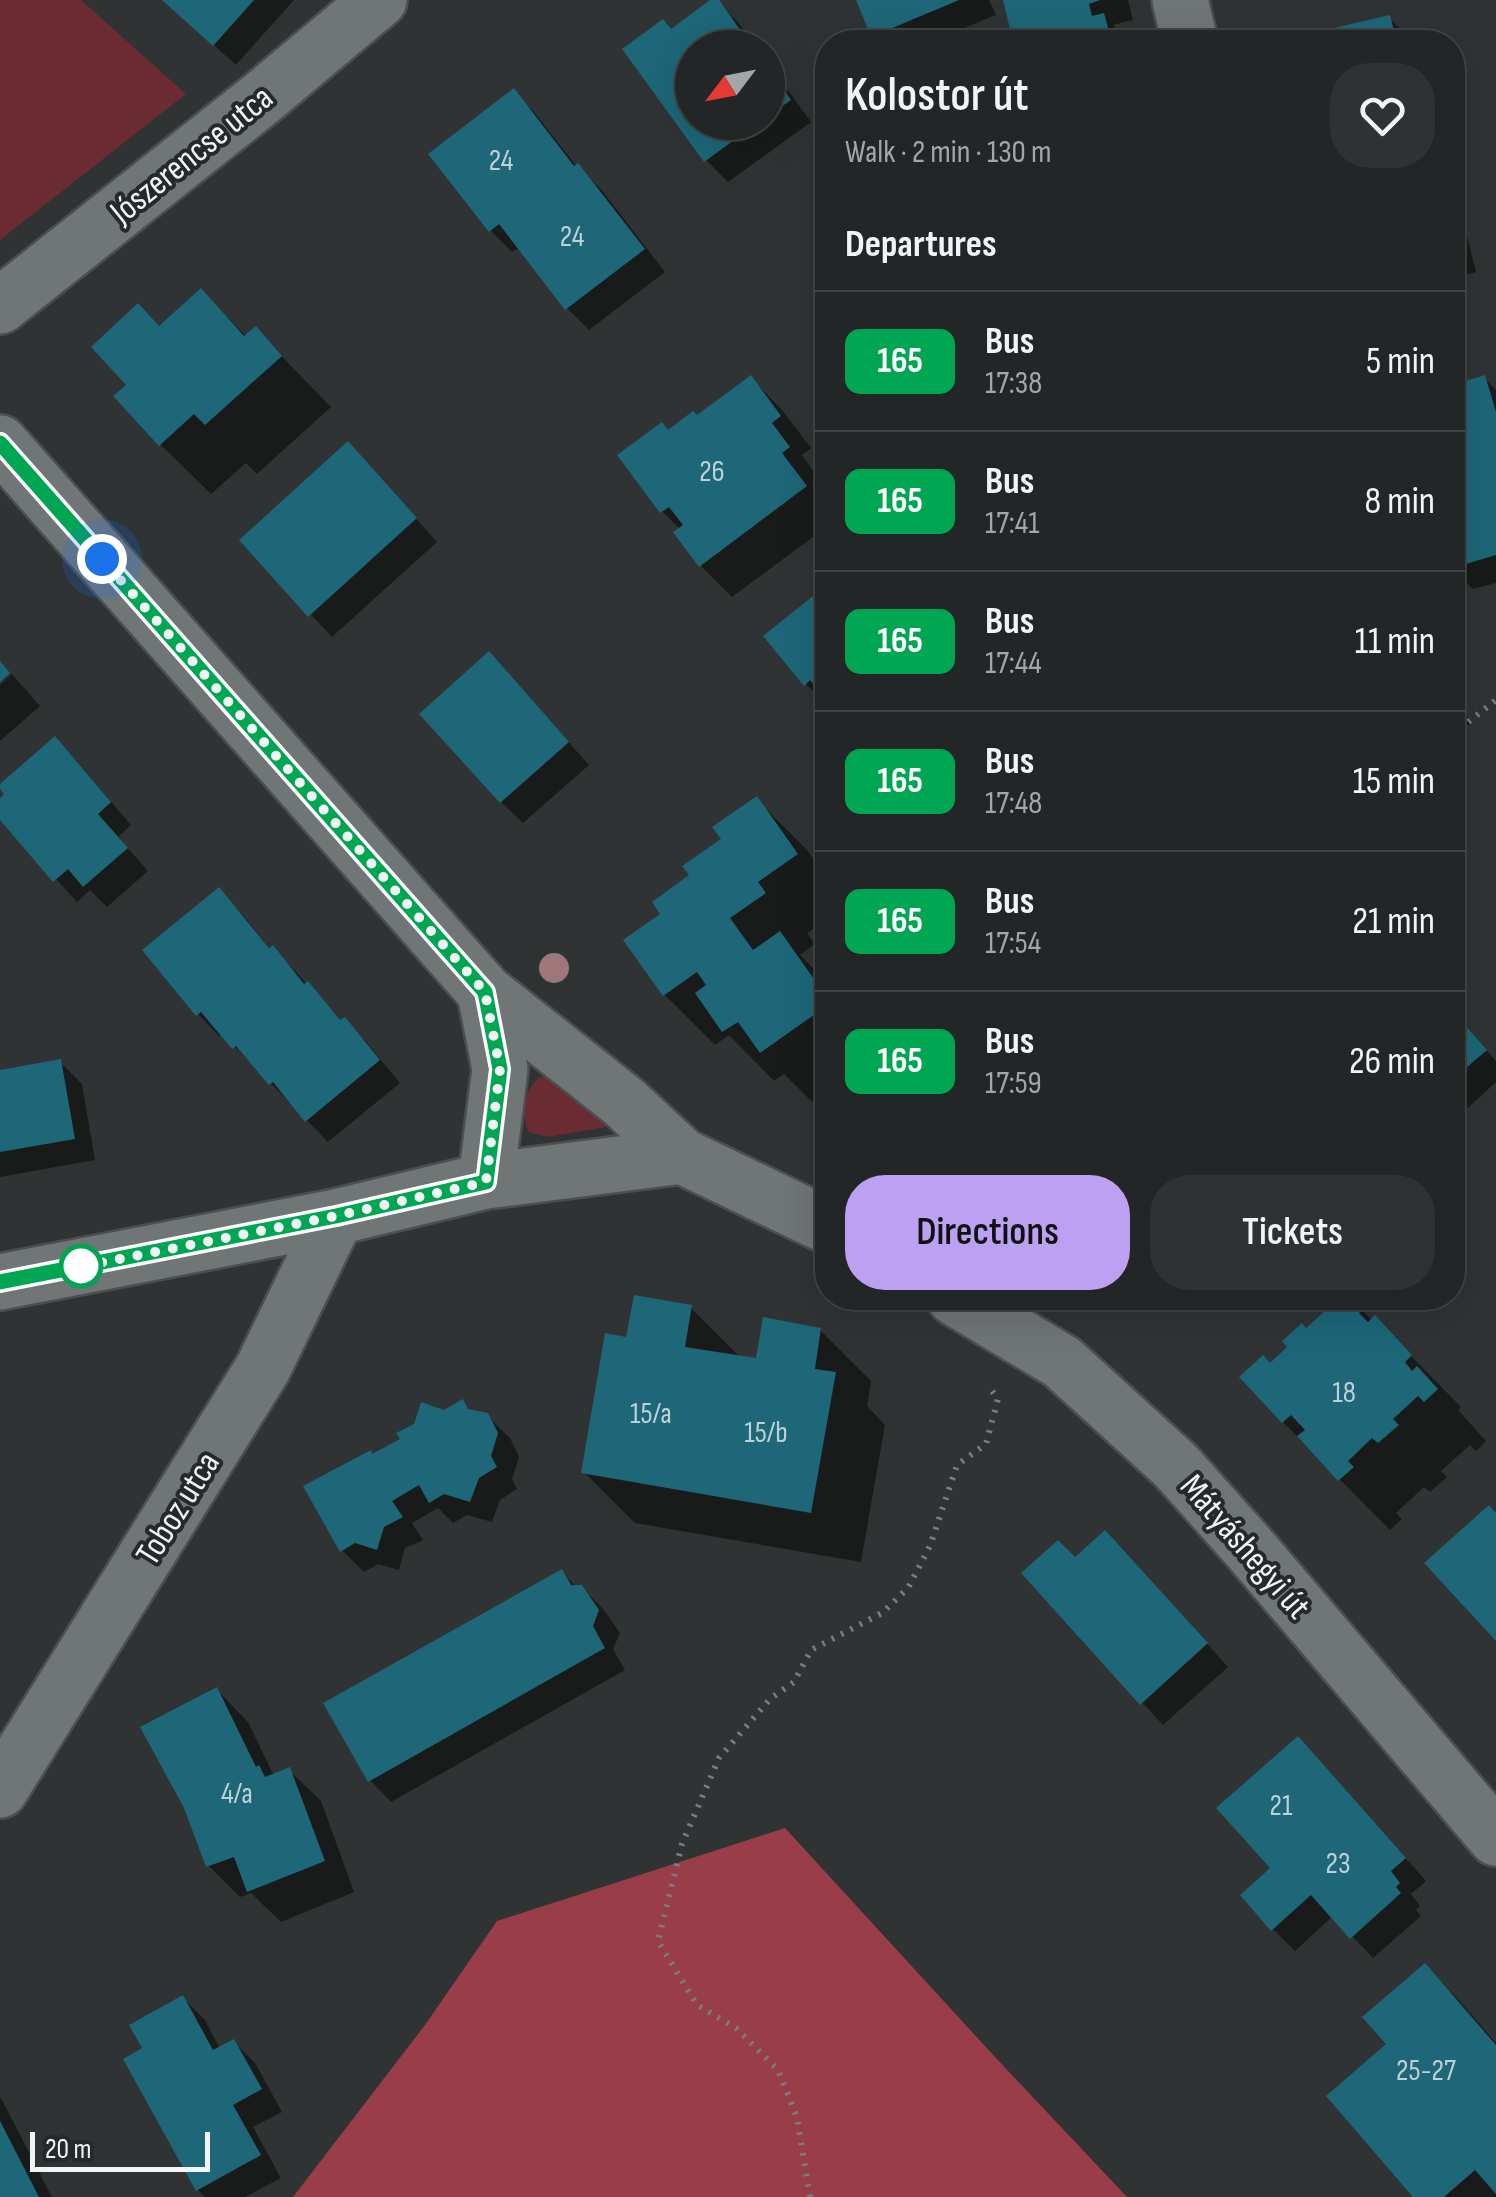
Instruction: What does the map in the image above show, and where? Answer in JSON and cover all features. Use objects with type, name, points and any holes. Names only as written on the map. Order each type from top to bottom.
[{"type":"street","name":"Jószerencse utca","points":[[0,306],[379,0]]},
{"type":"street","points":[[1180,0],[1187,30]]},
{"type":"street","points":[[0,443],[485,992],[610,1091],[682,1156],[815,1220]]},
{"type":"street","points":[[485,992],[500,1069],[486,1182]]},
{"type":"street","points":[[0,1282],[336,1216],[486,1182],[682,1156]]},
{"type":"street","name":"Toboz utca","points":[[0,1790],[264,1368],[336,1216]]},
{"type":"street","name":"Mátyáshegyi út","points":[[975,1310],[1062,1362],[1176,1466],[1496,1838]]},
{"type":"path","points":[[1465,725],[1496,700]]},
{"type":"path","points":[[810,2197],[798,2117],[778,2070],[736,2028],[697,2005],[658,1941],[682,1844],[719,1758],[770,1699],[794,1682],[812,1650],[882,1614],[908,1588],[930,1546],[957,1465],[986,1444],[998,1399]]},
{"type":"shaded area","points":[[0,0],[81,0],[186,94],[0,240]]},
{"type":"shaded area","points":[[539,1077],[562,1077],[611,1126],[548,1137],[528,1132],[524,1103]]},
{"type":"shaded area","points":[[785,1828],[1127,2197],[293,2197],[425,2025],[497,1921]]},
{"type":"building","points":[[162,0],[254,0],[213,46]]},
{"type":"building","points":[[710,0],[719,0],[740,30],[675,30],[675,122],[622,49],[663,19],[671,29]]},
{"type":"building","points":[[856,0],[959,0],[888,30],[868,30]]},
{"type":"building","points":[[1003,0],[1100,0],[1089,4],[1092,16],[1104,13],[1109,30],[1010,30]]},
{"type":"building","points":[[1390,15],[1394,30],[1325,30]]},
{"type":"building","points":[[514,88],[645,249],[565,310],[499,224],[489,232],[428,154]]},
{"type":"building","points":[[688,140],[734,140],[704,162]]},
{"type":"building","points":[[201,288],[244,336],[256,326],[282,356],[205,425],[194,414],[159,446],[113,396],[126,385],[91,347],[138,303],[159,326]]},
{"type":"building","points":[[751,375],[781,416],[772,423],[790,447],[782,453],[807,486],[699,567],[673,532],[683,525],[669,507],[660,513],[617,455],[662,422],[668,430],[693,411],[697,415]]},
{"type":"building","points":[[1485,375],[1496,412],[1496,555],[1465,564],[1465,381]]},
{"type":"building","points":[[348,441],[417,518],[308,617],[239,540]]},
{"type":"building","points":[[815,594],[815,686],[810,680],[804,686],[763,636]]},
{"type":"building","points":[[489,651],[569,742],[500,803],[419,714]]},
{"type":"building","points":[[0,661],[10,673],[0,682]]},
{"type":"building","points":[[55,736],[111,802],[98,814],[128,848],[83,887],[68,869],[53,882],[0,820],[0,798],[4,794],[0,784]]},
{"type":"building","points":[[757,796],[798,854],[758,882],[766,893],[730,918],[753,950],[780,931],[815,981],[815,1014],[760,1053],[738,1022],[722,1032],[695,993],[706,985],[697,972],[663,996],[623,940],[660,914],[652,902],[689,875],[682,866],[721,839],[712,827]]},
{"type":"building","points":[[219,887],[269,948],[273,945],[340,1020],[345,1017],[380,1060],[305,1122],[273,1082],[269,1085],[236,1046],[232,1049],[201,1012],[196,1016],[142,950]]},
{"type":"building","points":[[1465,1025],[1487,1050],[1465,1069]]},
{"type":"building","points":[[61,1059],[75,1139],[0,1152],[0,1070]]},
{"type":"building","points":[[634,1295],[692,1305],[685,1347],[756,1358],[763,1317],[821,1328],[815,1369],[836,1372],[811,1513],[581,1473],[605,1333],[626,1337]]},
{"type":"building","points":[[1326,1310],[1362,1310],[1359,1313],[1368,1322],[1375,1315],[1412,1355],[1405,1362],[1412,1371],[1417,1366],[1438,1389],[1424,1402],[1418,1396],[1393,1419],[1399,1425],[1378,1443],[1372,1438],[1348,1461],[1354,1467],[1338,1481],[1297,1436],[1305,1430],[1291,1415],[1282,1423],[1239,1377],[1263,1355],[1270,1363],[1287,1347],[1282,1341],[1302,1323],[1306,1328]]},
{"type":"building","points":[[463,1399],[468,1409],[488,1413],[498,1433],[491,1456],[497,1467],[479,1478],[470,1502],[444,1494],[429,1503],[419,1485],[392,1501],[403,1517],[384,1527],[377,1550],[355,1543],[340,1552],[303,1486],[400,1439],[396,1433],[414,1424],[421,1402],[444,1410]]},
{"type":"building","points":[[1489,1505],[1496,1513],[1496,1641],[1424,1563]]},
{"type":"building","points":[[1105,1530],[1208,1643],[1140,1705],[1021,1573],[1058,1540],[1075,1557]]},
{"type":"building","points":[[562,1569],[571,1585],[582,1585],[599,1610],[593,1626],[605,1648],[368,1782],[323,1703]]},
{"type":"building","points":[[217,1687],[256,1767],[259,1765],[265,1777],[290,1767],[325,1861],[247,1892],[234,1857],[206,1867],[184,1808],[140,1727]]},
{"type":"building","points":[[1298,1736],[1406,1858],[1391,1871],[1400,1883],[1396,1887],[1401,1893],[1350,1939],[1311,1895],[1271,1931],[1240,1895],[1270,1868],[1216,1808]]},
{"type":"building","points":[[1425,1963],[1496,2045],[1496,2194],[1475,2170],[1444,2197],[1413,2197],[1326,2096],[1386,2044],[1362,2017]]},
{"type":"building","points":[[183,1995],[213,2050],[234,2039],[262,2089],[233,2105],[261,2155],[196,2191],[123,2059],[142,2048],[129,2025]]},
{"type":"building","points":[[0,2121],[39,2197],[0,2197]]},
{"type":"bus line","name":"165","points":[[0,443],[485,992],[500,1069],[486,1182],[336,1216],[0,1282]]},
{"type":"route","points":[[81,1266],[74,1268],[486,1182],[500,1069],[485,992],[102,559]]}]
